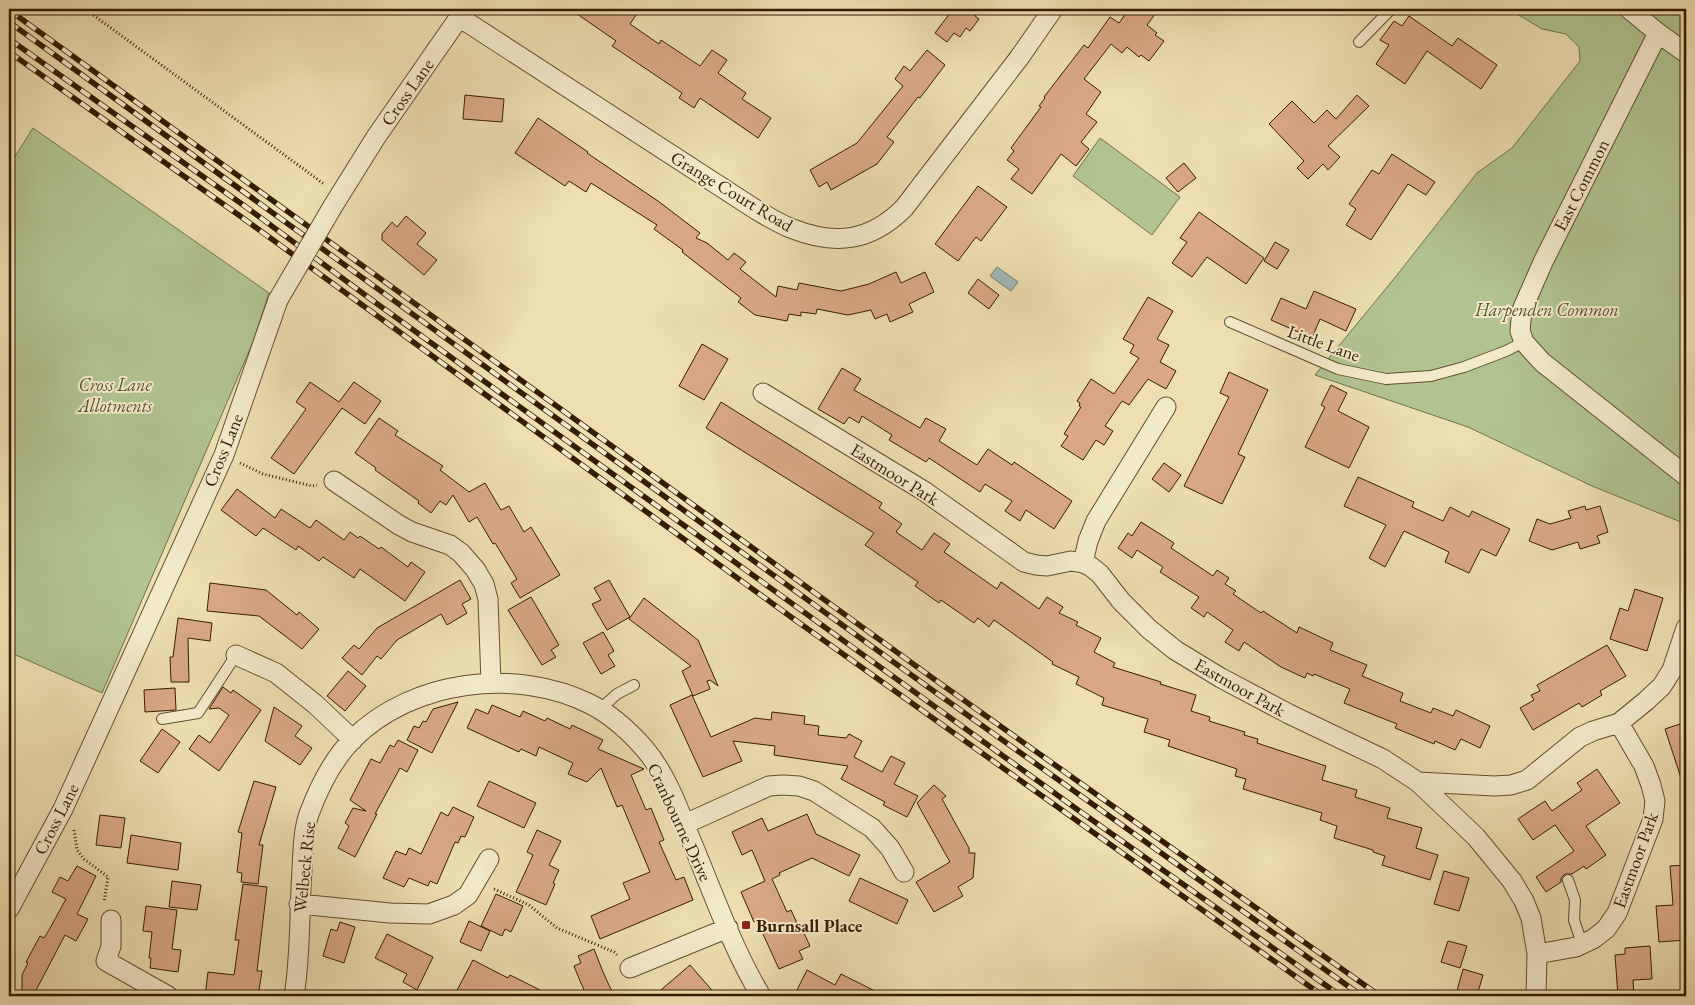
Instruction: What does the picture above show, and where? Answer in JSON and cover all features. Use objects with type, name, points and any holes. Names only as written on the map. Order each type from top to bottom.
[{"type":"street","name":"Grange Court Road","points":[[462,13],[758,211],[792,229],[842,240],[876,230],[892,221],[904,208],[1019,58],[1053,9]]},
{"type":"street","points":[[1629,9],[1686,53]]},
{"type":"street","name":"Cross Lane","points":[[9,909],[63,809],[224,455],[278,300],[376,137],[462,13]]},
{"type":"street","name":"East Common","points":[[1524,342],[1520,331],[1522,310],[1543,262],[1658,33]]},
{"type":"street","points":[[1524,342],[1542,362],[1686,476]]},
{"type":"street","name":"Eastmoor Park","points":[[762,393],[924,491],[1024,562],[1047,566],[1071,561],[1083,563],[1100,574],[1121,601],[1149,629],[1175,650],[1221,678],[1289,714],[1383,758],[1418,782],[1476,837],[1512,881],[1524,902],[1530,918],[1537,954],[1536,996]]},
{"type":"street","points":[[1083,563],[1096,521],[1166,407]]},
{"type":"street","points":[[334,481],[399,525],[412,532],[450,544],[475,569],[484,584],[488,599],[491,683]]},
{"type":"street","points":[[1418,782],[1494,786],[1511,785],[1527,780],[1580,737],[1619,723],[1662,686],[1672,670],[1686,628]]},
{"type":"street","points":[[236,655],[276,673],[315,704],[353,740]]},
{"type":"street","name":"Cranbourne Drive","points":[[449,689],[491,683],[523,684],[548,688],[576,698],[599,710],[628,732],[645,749],[670,792],[728,928],[749,974],[762,996]]},
{"type":"street","name":"Welbeck Rise","points":[[294,996],[298,976],[299,904],[304,838],[308,816],[319,789],[331,768],[353,740],[376,720],[400,706],[449,689]]},
{"type":"street","name":"Eastmoor Park","points":[[1537,954],[1576,947],[1593,939],[1606,929],[1617,913],[1653,818],[1655,801],[1652,785],[1644,766],[1619,723]]},
{"type":"street","points":[[685,824],[769,786],[799,786],[814,791],[872,828],[890,848],[904,872]]},
{"type":"street","points":[[299,904],[390,913],[430,914],[454,905],[468,896],[489,858]]},
{"type":"street","points":[[111,920],[111,946],[106,962],[168,996]]},
{"type":"street","points":[[630,968],[728,928]]},
{"type":"lane","points":[[1359,42],[1391,9]]},
{"type":"lane","name":"Little Lane","points":[[1230,322],[1338,369],[1386,379],[1431,376],[1464,367],[1524,342]]},
{"type":"lane","points":[[162,719],[198,713],[236,655]]},
{"type":"lane","points":[[599,710],[617,694],[634,685]]},
{"type":"lane","points":[[1568,880],[1575,900],[1574,920],[1582,944]]},
{"type":"path","points":[[85,9],[325,185],[330,178]]},
{"type":"path","points":[[224,455],[263,474],[312,486],[334,481]]},
{"type":"path","points":[[63,809],[71,816],[77,850],[84,859],[108,876],[103,915],[111,920]]},
{"type":"path","points":[[477,881],[529,905],[558,928],[614,952],[630,968]]},
{"type":"green space","name":"Harpenden Common","points":[[1509,9],[1680,9],[1686,17],[1686,524],[1592,486],[1468,427],[1315,375],[1477,173],[1512,148],[1580,61],[1579,47],[1566,34],[1542,29]]},
{"type":"green space","name":"Cross Lane Allotments","points":[[33,128],[269,293],[253,342],[102,693],[9,652],[9,166]]},
{"type":"green space","points":[[1100,138],[1180,197],[1152,235],[1073,176]]},
{"type":"water","points":[[997,267],[1018,282],[1011,291],[990,276]]},
{"type":"building","points":[[570,9],[627,9],[636,15],[630,24],[659,44],[661,40],[700,66],[712,50],[727,60],[718,73],[746,93],[742,99],[771,118],[758,138],[700,98],[694,108],[679,98],[682,93],[612,46],[616,41]]},
{"type":"building","points":[[953,9],[981,9],[975,16],[979,19],[970,31],[966,28],[960,37],[954,33],[947,42],[935,33]]},
{"type":"building","points":[[1129,9],[1159,9],[1147,25],[1157,33],[1155,35],[1164,41],[1149,61],[1141,55],[1139,57],[1127,47],[1122,53],[1111,44],[1084,79],[1101,92],[1086,114],[1097,122],[1081,142],[1089,149],[1076,166],[1061,154],[1032,194],[1011,179],[1019,169],[1007,160],[1014,151],[1011,148],[1041,107],[1039,106],[1044,97],[1084,45],[1088,48],[1110,17],[1119,23]]},
{"type":"building","points":[[1409,16],[1452,46],[1458,38],[1497,65],[1481,89],[1427,51],[1405,84],[1376,64],[1389,45],[1380,40],[1394,21],[1402,26]]},
{"type":"building","points":[[927,50],[945,65],[887,137],[894,142],[877,164],[831,190],[827,182],[819,187],[810,170],[857,143],[903,86],[895,79],[904,66],[910,71]]},
{"type":"building","points":[[465,95],[504,99],[502,122],[463,119]]},
{"type":"building","points":[[1357,95],[1369,106],[1328,146],[1340,157],[1328,170],[1323,164],[1308,179],[1297,168],[1304,161],[1269,124],[1292,101],[1314,123],[1327,110],[1336,119]]},
{"type":"building","points":[[538,118],[658,201],[700,233],[696,238],[707,243],[728,260],[734,253],[746,262],[740,269],[776,297],[778,286],[797,290],[799,283],[841,291],[869,284],[896,272],[901,283],[925,272],[934,292],[909,304],[913,312],[890,322],[887,314],[875,319],[871,310],[848,315],[817,309],[816,314],[801,312],[801,316],[789,314],[787,321],[755,315],[738,302],[741,298],[682,252],[683,250],[654,229],[657,225],[591,183],[586,192],[569,181],[565,186],[515,153]]},
{"type":"building","points":[[1392,154],[1435,182],[1426,195],[1408,184],[1371,240],[1346,225],[1356,209],[1349,204],[1372,170],[1379,174]]},
{"type":"building","points":[[1184,163],[1196,178],[1178,192],[1166,178]]},
{"type":"building","points":[[978,186],[1007,207],[981,241],[976,237],[958,261],[935,244]]},
{"type":"building","points":[[1199,212],[1264,258],[1246,284],[1207,257],[1192,277],[1172,263],[1187,242],[1180,238]]},
{"type":"building","points":[[406,216],[426,233],[417,244],[437,260],[424,275],[382,240],[382,234],[392,222],[397,227]]},
{"type":"building","points":[[1275,242],[1289,250],[1277,269],[1264,261]]},
{"type":"building","points":[[978,279],[999,295],[989,309],[968,293]]},
{"type":"building","points":[[1314,291],[1356,309],[1346,331],[1320,319],[1312,338],[1271,320],[1281,298],[1306,309]]},
{"type":"building","points":[[1148,297],[1173,311],[1157,339],[1169,345],[1160,362],[1176,371],[1166,389],[1148,379],[1129,405],[1122,401],[1105,426],[1113,431],[1104,445],[1096,440],[1083,460],[1061,446],[1068,436],[1064,434],[1081,407],[1077,401],[1091,379],[1114,394],[1139,358],[1130,353],[1134,345],[1123,339]]},
{"type":"building","points":[[702,344],[728,359],[704,400],[679,386]]},
{"type":"building","points":[[842,368],[861,379],[854,390],[920,428],[926,418],[946,429],[939,441],[977,465],[988,449],[1012,465],[1014,462],[1072,501],[1054,529],[1026,510],[1020,521],[1005,511],[1012,501],[985,484],[980,492],[929,458],[926,462],[889,440],[892,435],[862,416],[859,423],[849,417],[844,424],[818,409]]},
{"type":"building","points":[[1229,372],[1268,390],[1238,454],[1245,457],[1222,504],[1184,486],[1229,397],[1220,393]]},
{"type":"building","points":[[310,382],[339,402],[354,382],[381,401],[365,424],[342,408],[294,474],[271,458],[306,409],[296,402]]},
{"type":"building","points":[[1331,385],[1347,393],[1338,411],[1369,427],[1349,468],[1305,447],[1325,407],[1321,405]]},
{"type":"building","points":[[721,402],[882,503],[879,508],[902,524],[896,532],[922,550],[934,533],[950,544],[944,552],[997,589],[1001,582],[1039,609],[1047,597],[1063,607],[1059,613],[1078,622],[1076,625],[1101,638],[1094,652],[1115,663],[1113,667],[1196,695],[1191,711],[1210,717],[1209,721],[1245,732],[1244,735],[1258,739],[1257,743],[1326,766],[1322,780],[1357,790],[1355,797],[1390,808],[1387,818],[1422,828],[1416,848],[1438,855],[1430,880],[1382,865],[1385,856],[1373,852],[1373,850],[1334,838],[1337,826],[1320,820],[1322,813],[1243,789],[1246,779],[1235,776],[1237,769],[1168,746],[1170,740],[1144,732],[1148,719],[1102,705],[1104,698],[1076,684],[1079,677],[1052,664],[1053,662],[994,620],[989,627],[978,618],[974,623],[941,600],[939,603],[915,586],[918,582],[865,545],[874,533],[706,428]]},
{"type":"building","points":[[379,418],[398,431],[395,435],[443,466],[440,470],[469,492],[485,483],[501,510],[509,506],[524,532],[531,527],[560,575],[520,598],[511,583],[517,579],[495,543],[493,544],[477,517],[469,522],[453,495],[446,505],[440,501],[431,513],[418,503],[419,501],[375,470],[376,468],[355,453]]},
{"type":"building","points":[[1164,463],[1181,475],[1169,492],[1152,479]]},
{"type":"building","points":[[1358,477],[1414,502],[1412,507],[1443,521],[1450,507],[1469,517],[1472,511],[1510,529],[1496,556],[1481,549],[1469,573],[1445,562],[1449,552],[1404,531],[1385,567],[1369,558],[1386,525],[1344,506]]},
{"type":"building","points":[[237,489],[275,518],[281,509],[310,528],[316,520],[344,540],[350,532],[358,538],[360,536],[379,549],[381,547],[408,567],[411,562],[425,572],[405,601],[360,569],[354,578],[323,557],[319,561],[298,546],[296,550],[263,528],[256,536],[221,510]]},
{"type":"building","points":[[1585,506],[1586,510],[1600,506],[1608,532],[1597,536],[1600,543],[1580,549],[1578,542],[1552,550],[1529,541],[1537,519],[1550,524],[1571,518],[1568,511]]},
{"type":"building","points":[[1141,522],[1174,543],[1171,548],[1213,576],[1217,570],[1229,578],[1225,584],[1236,591],[1233,594],[1261,613],[1263,611],[1297,633],[1299,627],[1333,643],[1330,650],[1367,665],[1362,676],[1403,693],[1400,701],[1431,713],[1433,708],[1453,716],[1456,710],[1490,726],[1480,748],[1461,739],[1455,750],[1435,741],[1434,744],[1395,728],[1397,724],[1344,703],[1350,689],[1314,674],[1313,676],[1307,673],[1305,678],[1281,667],[1244,642],[1239,651],[1225,642],[1233,630],[1207,612],[1204,617],[1191,608],[1199,597],[1160,572],[1163,567],[1137,550],[1132,558],[1118,548],[1128,533],[1132,536]]},
{"type":"building","points":[[460,580],[471,599],[462,604],[467,613],[447,625],[441,614],[397,640],[381,659],[377,656],[362,675],[342,658],[354,645],[359,649],[377,628]]},
{"type":"building","points":[[609,580],[630,617],[607,630],[592,604],[601,600],[594,588]]},
{"type":"building","points":[[210,583],[266,590],[297,615],[299,612],[319,629],[302,649],[259,616],[207,611]]},
{"type":"building","points":[[1635,589],[1663,598],[1647,651],[1610,639],[1620,608],[1628,611]]},
{"type":"building","points":[[531,597],[559,645],[551,650],[556,657],[542,665],[508,610]]},
{"type":"building","points":[[644,598],[698,640],[718,686],[710,680],[707,681],[710,689],[693,696],[682,671],[691,666],[629,619]]},
{"type":"building","points":[[178,618],[212,623],[210,641],[188,638],[189,682],[171,682],[170,657],[173,657]]},
{"type":"building","points":[[603,632],[614,651],[608,655],[615,666],[601,674],[583,643]]},
{"type":"building","points":[[1607,645],[1626,676],[1600,691],[1602,695],[1582,707],[1579,703],[1533,730],[1520,708],[1534,700],[1531,695],[1540,691],[1537,685]]},
{"type":"building","points":[[348,671],[366,686],[345,711],[327,696]]},
{"type":"building","points":[[223,687],[231,693],[233,690],[261,710],[219,771],[189,749],[199,735],[210,743],[229,715],[219,708],[209,709]]},
{"type":"building","points":[[175,688],[176,710],[145,712],[144,690]]},
{"type":"building","points":[[692,695],[711,737],[755,718],[771,720],[772,712],[805,716],[804,724],[819,726],[818,735],[846,738],[849,734],[862,741],[854,757],[882,772],[891,756],[905,763],[894,784],[918,796],[907,817],[883,805],[885,802],[841,779],[848,766],[774,755],[775,746],[733,741],[742,761],[703,777],[670,705]]},
{"type":"building","points":[[458,702],[432,753],[407,740],[414,726],[419,728],[423,721],[426,722],[433,709]]},
{"type":"building","points":[[492,705],[520,717],[523,711],[545,721],[547,718],[570,729],[572,725],[603,740],[598,749],[644,769],[631,775],[646,810],[651,808],[664,840],[659,842],[676,880],[684,877],[693,900],[600,939],[591,916],[630,899],[623,883],[650,872],[622,805],[617,807],[601,768],[587,782],[568,774],[573,763],[539,747],[536,756],[521,749],[519,752],[467,728],[476,709],[488,714]]},
{"type":"building","points":[[274,707],[302,726],[295,736],[312,748],[300,765],[265,741]]},
{"type":"building","points":[[1686,722],[1686,783],[1683,784],[1665,729]]},
{"type":"building","points":[[162,729],[180,742],[158,773],[140,761]]},
{"type":"building","points":[[398,740],[418,750],[407,772],[400,768],[375,814],[377,814],[355,857],[338,848],[349,826],[345,823],[353,808],[366,811],[350,800],[371,759],[380,763],[390,745],[394,747]]},
{"type":"building","points":[[1597,769],[1620,803],[1586,826],[1606,855],[1586,869],[1584,866],[1572,874],[1565,874],[1561,878],[1561,882],[1546,892],[1536,877],[1574,851],[1555,825],[1533,840],[1518,819],[1545,801],[1552,811],[1582,790],[1577,783]]},
{"type":"building","points":[[254,781],[276,787],[259,845],[263,845],[258,884],[241,882],[242,873],[237,872],[242,833],[238,832]]},
{"type":"building","points":[[489,781],[536,803],[524,828],[477,806]]},
{"type":"building","points":[[934,785],[946,796],[942,799],[969,848],[969,853],[975,853],[973,878],[958,887],[963,896],[934,912],[916,882],[950,862],[917,803]]},
{"type":"building","points":[[453,807],[474,817],[465,837],[461,836],[458,843],[455,842],[437,884],[430,881],[428,886],[409,878],[404,887],[383,878],[396,851],[406,855],[409,848],[421,854],[441,812],[448,816]]},
{"type":"building","points":[[807,814],[816,834],[860,855],[849,876],[812,858],[779,873],[780,875],[772,879],[787,912],[791,910],[810,946],[799,951],[803,959],[779,969],[757,921],[754,922],[741,892],[765,881],[752,850],[742,855],[732,832],[762,818],[768,831]]},
{"type":"building","points":[[100,815],[125,818],[121,848],[96,845]]},
{"type":"building","points":[[537,830],[561,841],[549,865],[559,870],[546,905],[516,892],[533,855],[527,852]]},
{"type":"building","points":[[131,835],[181,843],[178,870],[127,863]]},
{"type":"building","points":[[1686,865],[1686,940],[1659,942],[1656,906],[1673,905],[1670,866]]},
{"type":"building","points":[[77,866],[96,876],[77,914],[88,919],[76,941],[65,935],[33,996],[22,996],[22,975],[28,963],[26,962],[40,936],[44,938],[66,899],[52,892],[60,877],[68,881]]},
{"type":"building","points":[[1444,871],[1469,878],[1459,911],[1434,904]]},
{"type":"building","points":[[860,878],[908,900],[897,924],[849,901]]},
{"type":"building","points":[[172,881],[201,885],[197,910],[169,907]]},
{"type":"building","points":[[243,884],[267,887],[257,971],[262,971],[258,996],[205,996],[208,972],[234,975],[239,940],[235,940]]},
{"type":"building","points":[[496,894],[523,906],[511,932],[505,929],[502,936],[481,926]]},
{"type":"building","points":[[146,906],[177,910],[172,949],[181,950],[178,972],[150,968],[151,958],[149,958],[152,932],[143,931]]},
{"type":"building","points":[[469,921],[490,931],[481,951],[460,942]]},
{"type":"building","points":[[340,922],[355,927],[344,963],[323,956],[331,929],[337,931]]},
{"type":"building","points":[[387,934],[433,957],[417,990],[403,982],[407,974],[375,958]]},
{"type":"building","points":[[1448,941],[1467,946],[1460,968],[1441,962]]},
{"type":"building","points":[[1650,946],[1652,979],[1633,980],[1634,996],[1618,996],[1615,955],[1625,954],[1625,948]]},
{"type":"building","points":[[594,949],[614,996],[587,996],[580,981],[574,966],[581,963],[578,956]]},
{"type":"building","points":[[473,960],[508,978],[510,975],[552,996],[454,996]]},
{"type":"building","points":[[690,965],[717,996],[654,996]]},
{"type":"building","points":[[1463,969],[1483,975],[1477,996],[1457,991]]},
{"type":"building","points":[[807,970],[835,985],[841,974],[885,996],[794,996]]},
{"type":"railway","points":[[9,10],[934,679],[1380,996]]},
{"type":"railway","points":[[9,22],[928,687],[1362,996]]},
{"type":"railway","points":[[9,39],[246,207],[1078,810],[1341,996]]},
{"type":"railway","points":[[9,52],[240,216],[791,617],[1323,996]]},
{"type":"place","name":"Burnsall Place","points":[[746,925]]}]
